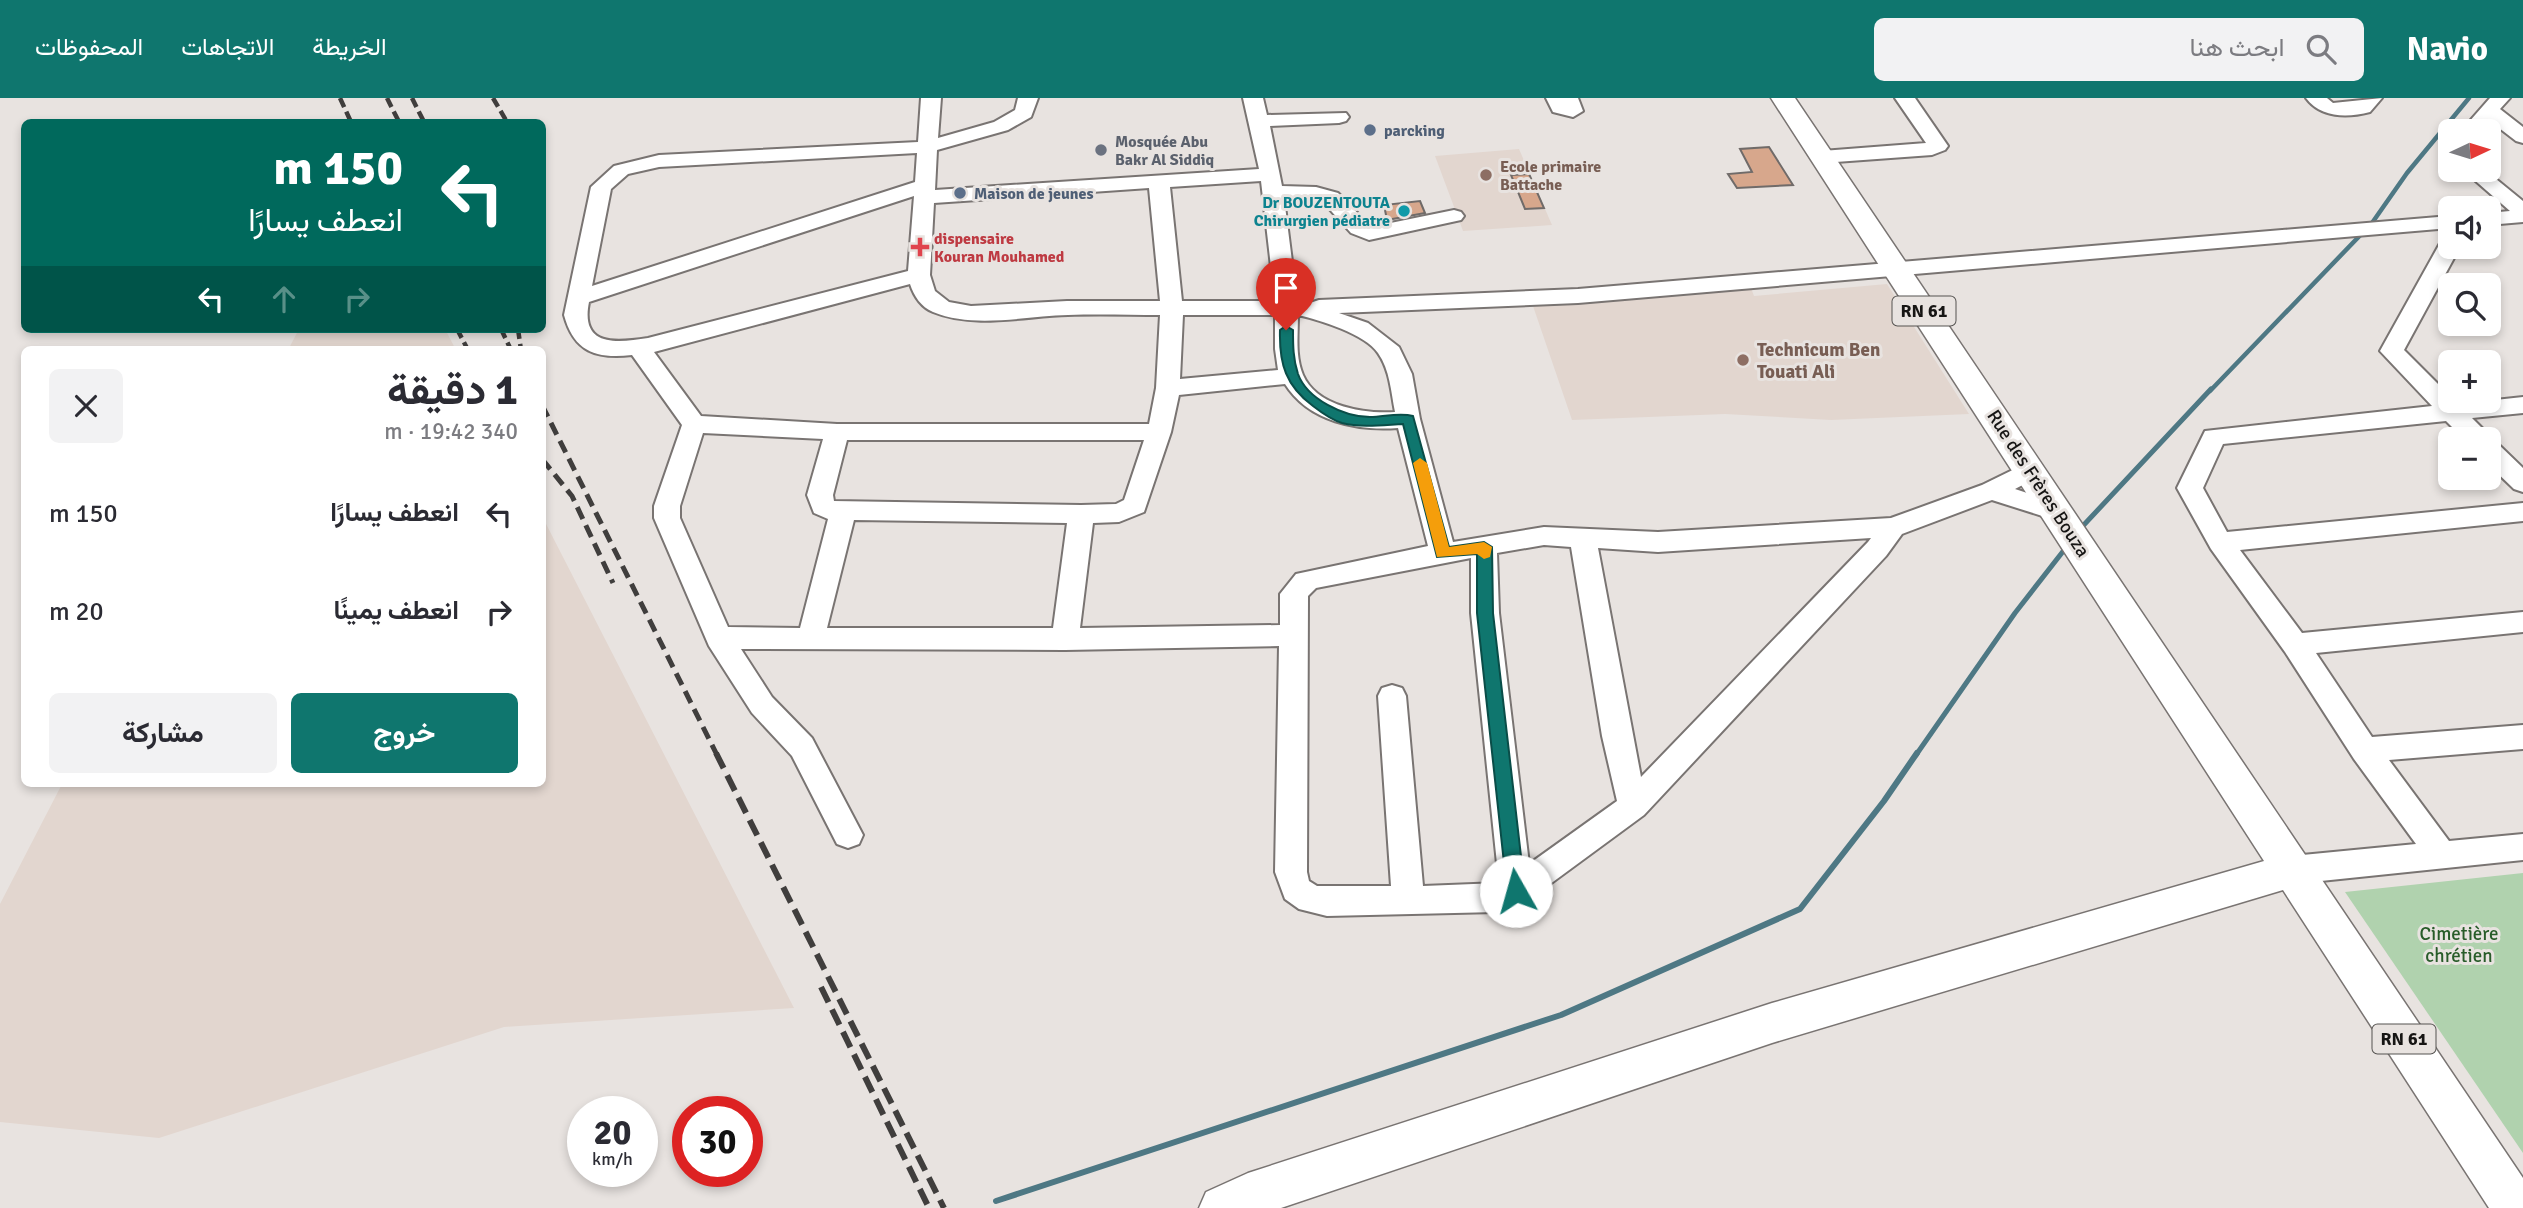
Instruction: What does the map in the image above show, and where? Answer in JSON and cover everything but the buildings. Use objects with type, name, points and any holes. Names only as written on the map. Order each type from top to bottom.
[{"type":"main road","name":"Rue des Frères Bouza","points":[[1783,98],[2031,470],[2292,870]]},
{"type":"main road","points":[[1222,1208],[1248,1196],[1772,1023],[2292,870]]},
{"type":"main road","name":"RN 61","points":[[2292,870],[2516,1208]]},
{"type":"street","points":[[931,98],[920,280],[924,293],[933,303],[943,308],[971,313],[1067,308],[1294,308],[1578,296],[2438,223]]},
{"type":"street","points":[[920,280],[638,347],[609,350],[595,346],[583,338],[576,326],[578,298],[601,187],[621,170],[659,161],[927,146],[1010,122],[1024,113],[1028,98]]},
{"type":"street","points":[[1253,98],[1273,183],[1294,308],[1286,353],[1292,376],[1303,392],[1344,418],[1368,422],[1408,419]]},
{"type":"street","points":[[1556,98],[1560,108],[1570,112],[1573,111],[1573,106],[1568,98]]},
{"type":"street","points":[[1822,157],[1932,149],[1938,146],[1905,98]]},
{"type":"street","points":[[2316,98],[2328,109],[2363,108],[2372,98]]},
{"type":"street","points":[[2482,119],[2495,104],[2523,137]]},
{"type":"street","points":[[1260,121],[1339,117]]},
{"type":"street","points":[[578,298],[926,191],[1159,182],[1273,183],[1335,200],[1362,232],[1368,234],[1454,216]]},
{"type":"street","points":[[837,432],[820,495],[823,507],[843,511],[1081,514],[1119,513],[1135,506],[1159,432],[1168,388],[1172,309],[1159,182]]},
{"type":"street","points":[[2487,182],[2523,214]]},
{"type":"street","points":[[2501,217],[2523,214]]},
{"type":"street","points":[[2438,399],[2392,351],[2442,259]]},
{"type":"street","points":[[1294,308],[1360,328],[1387,347],[1400,374],[1408,419],[1443,553]]},
{"type":"street","points":[[638,347],[694,424]]},
{"type":"street","points":[[1168,388],[1292,376]]},
{"type":"street","points":[[2501,407],[2523,405]]},
{"type":"street","points":[[2441,854],[2364,750],[2295,644],[2220,542],[2190,488],[2214,437],[2451,413],[2466,427]]},
{"type":"street","points":[[694,424],[837,432],[1159,432]]},
{"type":"street","points":[[694,424],[667,506],[667,518],[719,638],[762,705],[802,747],[848,835]]},
{"type":"street","points":[[2501,462],[2523,483]]},
{"type":"street","points":[[1893,527],[1877,550],[1633,806],[1516,891],[1497,898],[1318,901],[1296,889],[1291,872],[1294,594],[1305,581],[1527,537],[1658,542],[1734,540],[1893,527],[1991,491],[2031,470]]},
{"type":"street","points":[[1991,491],[2062,518]]},
{"type":"street","points":[[811,638],[843,511]]},
{"type":"street","points":[[2220,542],[2523,512]]},
{"type":"street","points":[[1065,639],[1081,514]]},
{"type":"street","points":[[1583,538],[1617,736],[1633,806]]},
{"type":"street","points":[[1484,547],[1485,613],[1516,891]]},
{"type":"street","points":[[2295,644],[2523,622]]},
{"type":"street","points":[[719,638],[1065,639],[1294,635]]},
{"type":"street","points":[[1392,696],[1408,899]]},
{"type":"street","points":[[2364,750],[2523,737]]},
{"type":"street","points":[[2292,870],[2523,847]]},
{"type":"shaded area","name":"Ecole primaire Battache","points":[[1519,149],[1552,225],[1463,231],[1435,156]]},
{"type":"shaded area","name":"Technicum Ben Touati Ali","points":[[1887,284],[1969,414],[1831,420],[1725,414],[1572,420],[1533,306],[1751,288],[1754,296]]},
{"type":"shaded area","points":[[297,333],[447,333],[454,346],[290,346]]},
{"type":"shaded area","points":[[546,524],[794,1008],[504,1027],[159,1138],[0,1122],[0,904],[60,787],[546,787]]},
{"type":"green space","name":"Cimetière chrétien","points":[[2523,873],[2523,1153],[2345,892]]},
{"type":"waterway","points":[[2210,391],[2372,223],[2407,173],[2469,98]]},
{"type":"waterway","points":[[2080,529],[2211,389]]},
{"type":"waterway","points":[[1916,755],[2015,613],[2068,545]]},
{"type":"waterway","points":[[996,1201],[1561,1015],[1800,909],[1884,801],[1917,753]]},
{"type":"railway","points":[[340,98],[350,119]]},
{"type":"railway","points":[[387,98],[398,119]]},
{"type":"railway","points":[[412,98],[422,119]]},
{"type":"railway","points":[[493,98],[505,119]]},
{"type":"railway","points":[[459,333],[466,346]]},
{"type":"railway","points":[[503,333],[509,346]]},
{"type":"railway","points":[[519,333],[520,346]]},
{"type":"railway","points":[[546,413],[716,753]]},
{"type":"railway","points":[[546,464],[572,496],[613,583]]},
{"type":"railway","points":[[716,753],[944,1208]]},
{"type":"railway","points":[[821,987],[929,1208]]},
{"type":"slow traffic","points":[[1420,463],[1443,553],[1484,547],[1484,553]]},
{"type":"place","name":"parcking","points":[[1370,130]]},
{"type":"place","name":"Mosquée Abu Bakr Al Siddiq","points":[[1101,150]]},
{"type":"place","name":"Ecole primaire Battache","points":[[1486,175]]},
{"type":"place","name":"Maison de jeunes","points":[[960,193]]},
{"type":"place","name":"Dr BOUZENTOUTA Chirurgien pédiatre","points":[[1404,211]]},
{"type":"place","name":"dispensaire Kouran Mouhamed","points":[[920,247]]},
{"type":"place","name":"Technicum Ben Touati Ali","points":[[1743,360]]},
{"type":"route","points":[[1286,330],[1286,353],[1292,376],[1303,392],[1344,418],[1368,422],[1408,419],[1443,553],[1484,547],[1485,613],[1516,891]]}]
